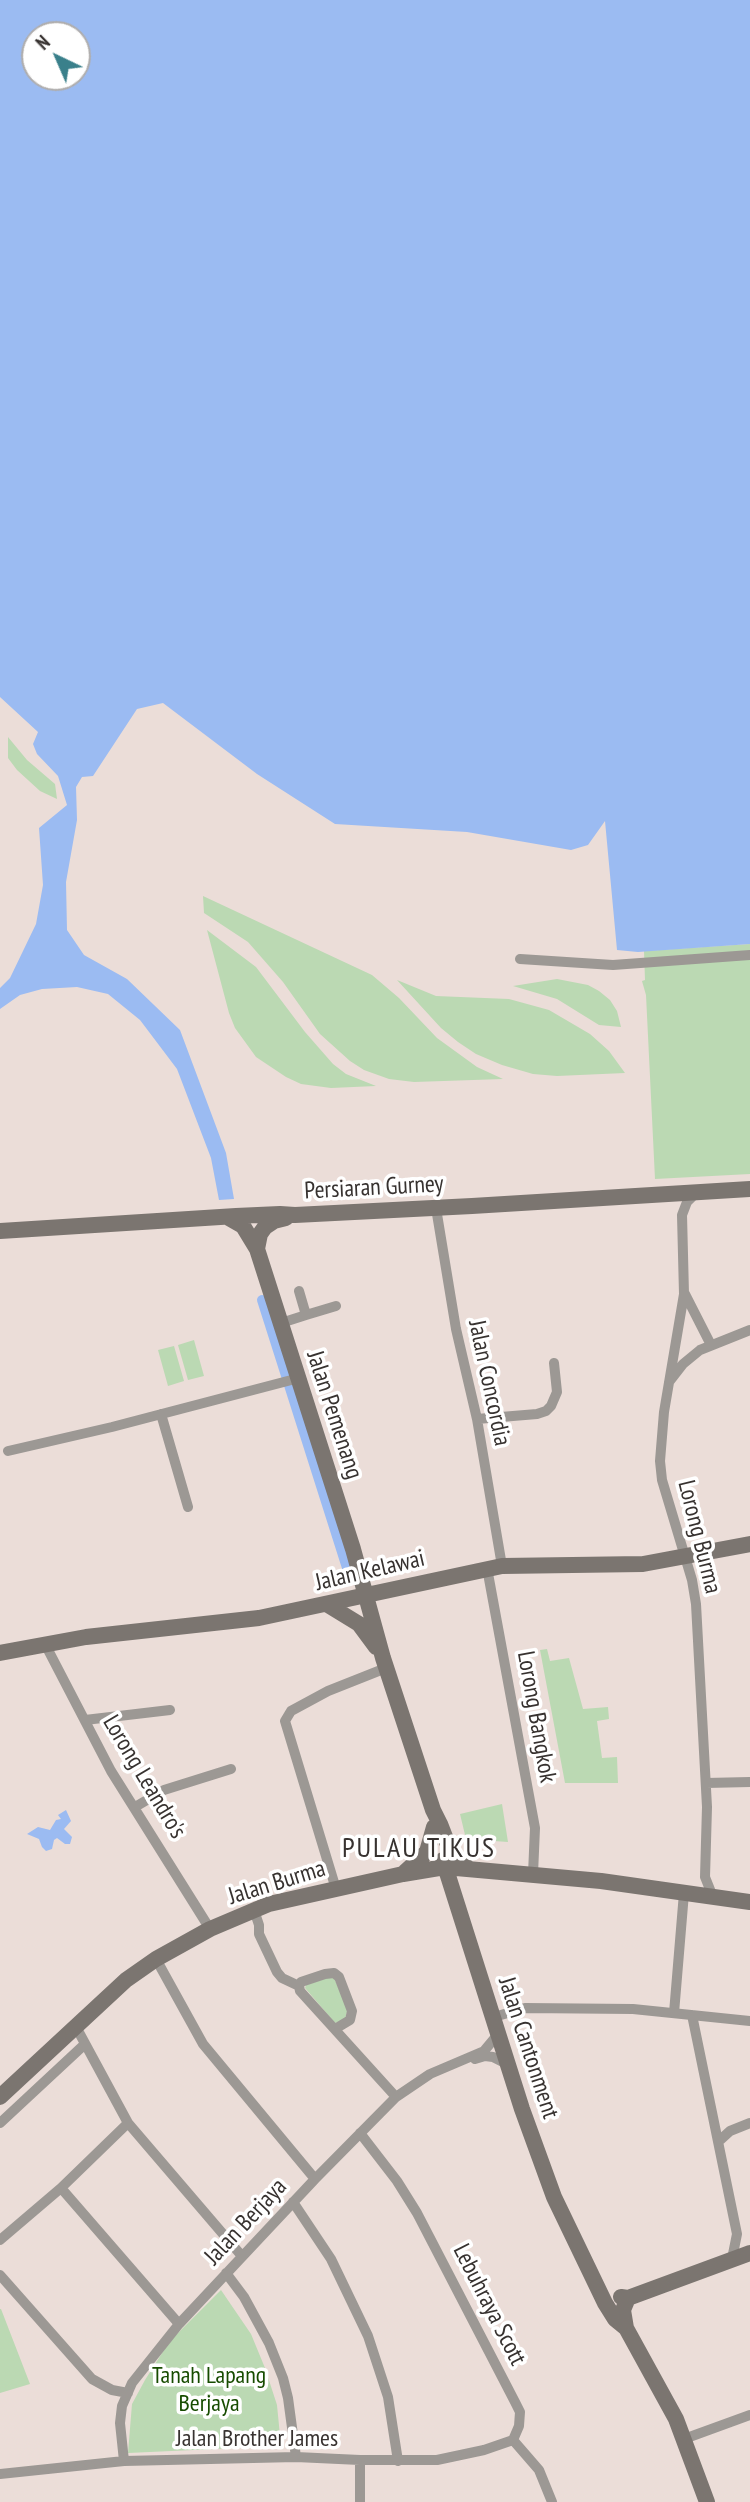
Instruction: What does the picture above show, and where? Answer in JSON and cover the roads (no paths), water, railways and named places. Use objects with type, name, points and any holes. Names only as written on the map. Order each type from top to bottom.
[{"type":"main road","name":"Persiaran Gurney","points":[[0,1231],[280,1213],[295,1216],[750,1189]]},
{"type":"main road","points":[[257,1249],[260,1234],[265,1227],[274,1221],[295,1216]]},
{"type":"main road","name":"Jalan Pemenang","points":[[229,1218],[243,1226],[257,1249],[281,1323],[290,1380],[366,1595]]},
{"type":"main road","name":"Jalan Kelawai","points":[[0,1653],[120,1632],[220,1624],[328,1605],[495,1567],[643,1564],[750,1544]]},
{"type":"main road","name":"Jalan Cantonment","points":[[366,1595],[434,1818],[445,1867],[554,2197],[615,2319],[626,2328],[665,2397],[708,2502]]},
{"type":"main road","points":[[328,1605],[359,1624],[385,1663]]},
{"type":"main road","points":[[403,1874],[427,1852],[434,1818]]},
{"type":"main road","name":"Jalan Cantonment","points":[[434,1818],[452,1855],[468,1868]]},
{"type":"main road","name":"Jalan Burma","points":[[0,2096],[110,1993],[156,1959],[210,1929],[254,1910],[336,1889],[445,1867],[533,1874],[750,1902]]},
{"type":"main road","points":[[602,2292],[613,2297],[628,2298],[750,2253]]},
{"type":"main road","points":[[626,2328],[623,2310],[628,2298]]},
{"type":"street","points":[[520,959],[613,965],[750,955]]},
{"type":"street","name":"Lorong Burma","points":[[696,1194],[687,1202],[681,1215],[684,1294],[660,1438],[662,1480],[692,1580],[696,1604],[706,1783],[705,1877],[713,1897]]},
{"type":"street","name":"Jalan Concordia","points":[[436,1208],[456,1329],[477,1419],[495,1567]]},
{"type":"street","points":[[299,1291],[306,1315]]},
{"type":"street","points":[[684,1294],[710,1345]]},
{"type":"street","points":[[281,1323],[336,1306]]},
{"type":"street","points":[[668,1384],[683,1364],[710,1345],[750,1330]]},
{"type":"street","points":[[477,1419],[546,1411],[557,1392],[554,1363]]},
{"type":"street","points":[[8,1451],[290,1380]]},
{"type":"street","points":[[161,1414],[188,1507]]},
{"type":"street","name":"Lorong Bangkok","points":[[495,1567],[535,1828],[533,1874]]},
{"type":"street","name":"Lorong Leandro's","points":[[45,1644],[111,1771],[210,1929]]},
{"type":"street","points":[[336,1889],[285,1729],[285,1721],[292,1711],[385,1663]]},
{"type":"street","points":[[85,1720],[170,1710]]},
{"type":"street","points":[[135,1807],[164,1790],[231,1769]]},
{"type":"street","points":[[706,1783],[750,1782]]},
{"type":"street","points":[[674,2013],[684,1893]]},
{"type":"street","points":[[254,1910],[259,1934],[277,1972],[282,1979],[299,1986]]},
{"type":"street","points":[[156,1959],[207,2049],[314,2179]]},
{"type":"street","points":[[299,1986],[301,1982],[325,1974],[334,1973],[339,1977],[352,2011],[350,2020],[335,2029]]},
{"type":"street","points":[[299,1986],[300,1991],[397,2097]]},
{"type":"street","points":[[494,2017],[525,2008],[633,2009],[750,2021]]},
{"type":"street","points":[[692,2015],[737,2234],[732,2259]]},
{"type":"street","points":[[75,2025],[128,2123],[242,2255]]},
{"type":"street","name":"Jalan Berjaya","points":[[124,2461],[120,2423],[122,2406],[144,2367],[179,2323],[314,2179],[397,2097],[430,2074],[468,2059],[490,2046],[499,2033]]},
{"type":"street","points":[[0,2123],[85,2044]]},
{"type":"street","name":"Jalan Berjaya","points":[[468,2059],[493,2057],[509,2066]]},
{"type":"street","points":[[713,2119],[722,2127],[744,2125]]},
{"type":"street","points":[[0,2240],[61,2188],[128,2123]]},
{"type":"street","points":[[718,2142],[744,2125]]},
{"type":"street","name":"Lebuhraya Scott","points":[[360,2133],[397,2181],[417,2213],[520,2412],[519,2426],[513,2440]]},
{"type":"street","points":[[61,2188],[179,2323]]},
{"type":"street","points":[[47,2199],[71,2199]]},
{"type":"street","points":[[293,2202],[331,2259],[368,2336],[386,2388],[398,2461]]},
{"type":"street","points":[[226,2273],[244,2297],[269,2343],[283,2378],[296,2457]]},
{"type":"street","points":[[0,2275],[92,2379],[112,2390],[128,2393]]},
{"type":"street","points":[[684,2439],[750,2415]]},
{"type":"street","points":[[513,2440],[538,2470],[552,2502]]},
{"type":"street","name":"Jalan Brother James","points":[[0,2474],[124,2461],[296,2457],[437,2460],[500,2446],[513,2440]]},
{"type":"street","points":[[360,2460],[360,2502]]},
{"type":"water","points":[[0,0],[750,0],[750,944],[638,952],[617,950],[605,821],[588,845],[571,850],[467,832],[335,824],[257,774],[163,703],[137,709],[93,776],[82,777],[76,787],[77,820],[66,882],[67,930],[84,955],[127,979],[180,1030],[226,1153],[234,1199],[219,1200],[211,1158],[177,1069],[140,1020],[108,994],[77,987],[42,989],[20,995],[0,1009],[0,988],[10,978],[36,924],[43,885],[39,828],[67,805],[58,776],[37,754],[33,744],[38,732],[0,697]]},
{"type":"water","points":[[66,1810],[71,1821],[64,1829],[72,1837],[70,1844],[57,1838],[52,1849],[46,1851],[39,1839],[27,1834],[38,1827],[50,1830],[56,1820],[61,1819],[58,1815]]},
{"type":"waterway","points":[[262,1300],[348,1571]]},
{"type":"district","name":"PULAU TIKUS","points":[[419,1849]]},
{"type":"park label","name":"Tanah Lapang Berjaya","points":[[209,2390]]}]
